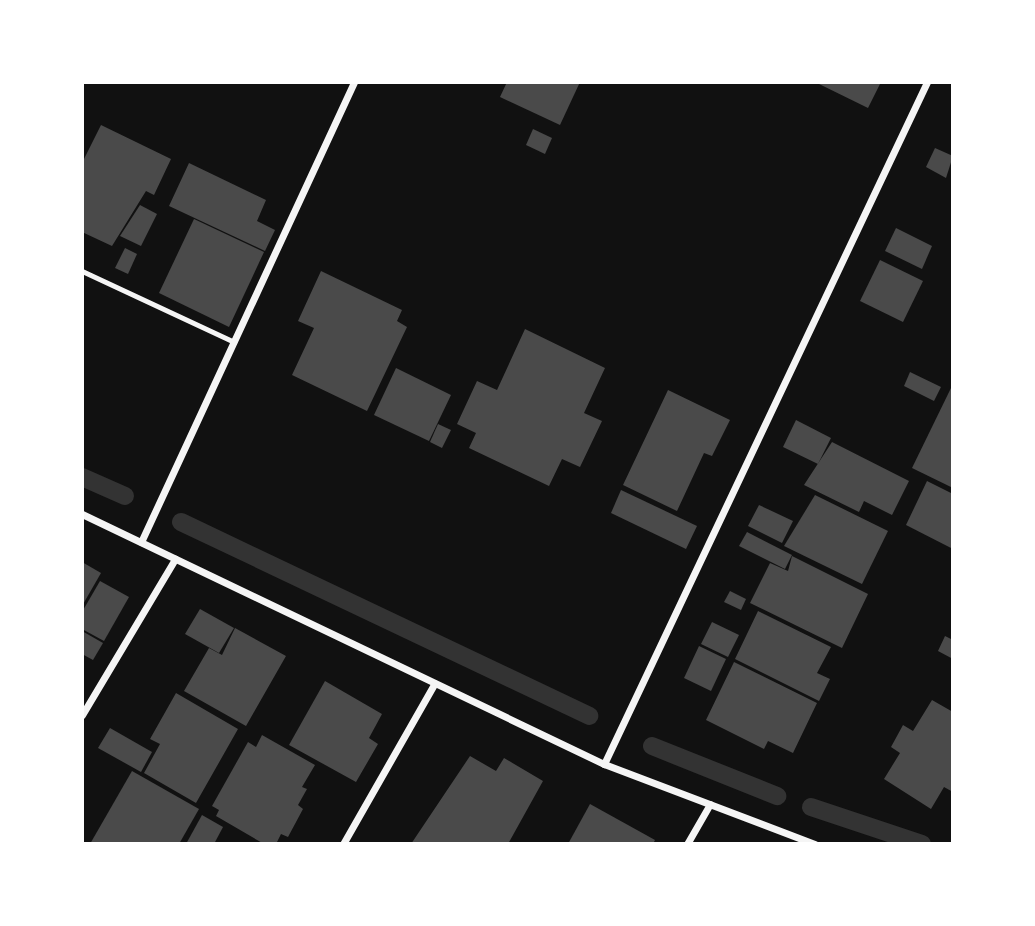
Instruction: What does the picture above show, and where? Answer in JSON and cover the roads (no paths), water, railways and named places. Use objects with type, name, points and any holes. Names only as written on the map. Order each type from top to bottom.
[{"type":"street","points":[[141,542],[354,82]]},
{"type":"street","points":[[604,764],[927,82]]},
{"type":"street","points":[[82,514],[604,764],[815,844]]},
{"type":"street","points":[[82,715],[175,559]]},
{"type":"street","points":[[343,844],[435,683]]},
{"type":"street","points":[[687,844],[710,804]]},
{"type":"lane","points":[[82,271],[233,342]]},
{"type":"waterway","points":[[82,477],[125,496]]},
{"type":"waterway","points":[[181,522],[589,716]]},
{"type":"waterway","points":[[652,746],[777,796]]},
{"type":"waterway","points":[[811,807],[922,844]]}]
